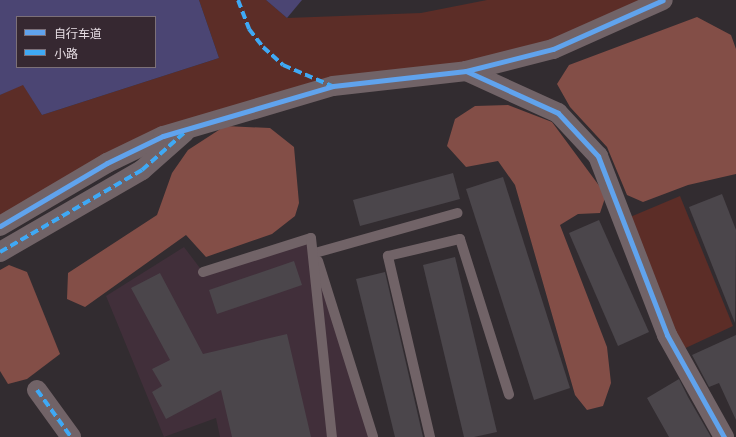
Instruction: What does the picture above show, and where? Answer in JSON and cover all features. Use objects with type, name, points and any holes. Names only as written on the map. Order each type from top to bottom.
[{"type":"street","points":[[0,226],[107,163],[163,136],[333,86],[466,71],[553,49],[663,0]]},
{"type":"street","points":[[466,71],[558,113],[598,156],[667,335],[724,437]]},
{"type":"street","points":[[0,252],[142,170],[189,128]]},
{"type":"street","points":[[37,390],[71,437]]},
{"type":"lane","points":[[315,253],[457,213]]},
{"type":"lane","points":[[311,238],[373,437]]},
{"type":"lane","points":[[203,272],[311,238]]},
{"type":"lane","points":[[311,238],[332,437]]},
{"type":"lane","points":[[430,437],[388,256],[460,239],[509,394]]},
{"type":"shaded area","points":[[0,0],[199,0],[219,58],[42,115],[23,85],[0,95]]},
{"type":"shaded area","points":[[199,0],[266,0],[287,18],[421,13],[487,0],[663,0],[553,49],[333,86],[163,136],[0,226],[0,95],[23,84],[42,115],[219,58]]},
{"type":"shaded area","points":[[266,0],[302,0],[287,18]]},
{"type":"shaded area","points":[[697,17],[731,35],[736,49],[736,174],[688,185],[643,202],[627,195],[607,147],[570,107],[557,84],[569,65]]},
{"type":"shaded area","points":[[508,105],[552,122],[606,195],[600,213],[578,214],[560,225],[607,347],[611,383],[603,406],[587,410],[575,395],[515,185],[498,161],[466,167],[447,146],[455,119],[475,106]]},
{"type":"shaded area","points":[[225,126],[270,128],[294,147],[299,203],[295,216],[272,234],[206,257],[186,235],[85,307],[67,299],[68,273],[157,215],[172,173],[188,150]]},
{"type":"shaded area","points":[[680,196],[733,326],[677,352],[623,220]]},
{"type":"shaded area","points":[[311,238],[373,437],[220,437],[216,418],[164,437],[106,296],[184,247],[203,272]]},
{"type":"shaded area","points":[[9,265],[27,272],[60,354],[27,379],[8,384],[0,371],[0,270]]},
{"type":"building","points":[[453,173],[460,199],[360,226],[353,200]]},
{"type":"building","points":[[503,177],[570,388],[534,400],[466,189]]},
{"type":"building","points":[[722,194],[736,230],[735,323],[689,207]]},
{"type":"building","points":[[599,220],[649,332],[618,346],[569,233]]},
{"type":"building","points":[[455,257],[497,432],[474,437],[464,437],[423,265]]},
{"type":"building","points":[[294,261],[302,285],[217,314],[209,290]]},
{"type":"building","points":[[385,272],[423,437],[395,437],[356,279]]},
{"type":"building","points":[[160,273],[203,354],[287,334],[311,437],[232,437],[221,390],[166,419],[152,392],[162,386],[152,369],[170,360],[131,288]]},
{"type":"building","points":[[736,335],[736,420],[719,383],[709,387],[692,355]]},
{"type":"building","points":[[679,379],[711,437],[669,437],[647,398]]},
{"type":"marked path","points":[[238,0],[249,29],[263,47],[283,65],[332,86]]},
{"type":"marked path","points":[[0,252],[142,170],[185,132]]},
{"type":"marked path","points":[[37,390],[71,437]]},
{"type":"cycle path","points":[[0,226],[107,163],[163,136],[333,86],[466,71],[553,49],[663,0]]},
{"type":"cycle path","points":[[466,71],[558,113],[598,156],[667,335],[724,437]]}]
